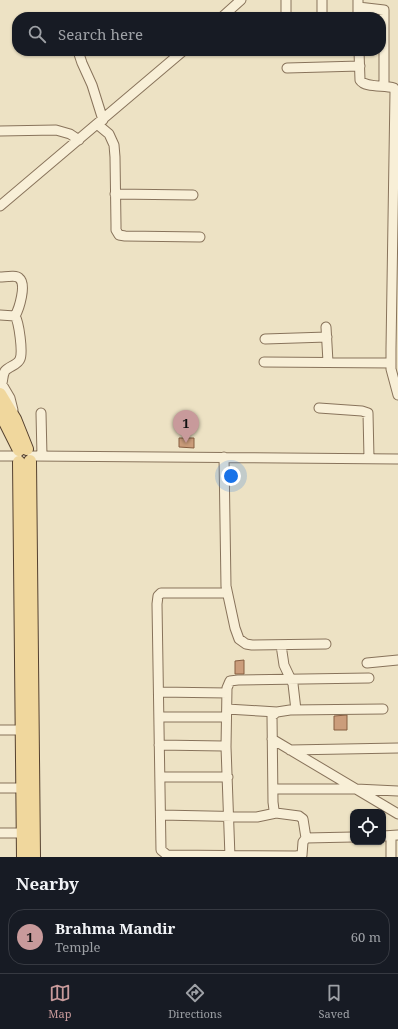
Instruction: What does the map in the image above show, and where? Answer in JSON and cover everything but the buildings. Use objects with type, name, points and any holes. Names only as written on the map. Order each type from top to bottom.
[{"type":"main road","points":[[1,386],[4,416],[27,456],[28,730],[34,857]]},
{"type":"main road","points":[[23,857],[23,788],[28,730]]},
{"type":"street","points":[[228,12],[241,0]]},
{"type":"street","points":[[286,0],[286,12]]},
{"type":"street","points":[[322,0],[322,12]]},
{"type":"street","points":[[358,4],[384,10],[384,12]]},
{"type":"street","points":[[80,56],[92,85],[100,122],[109,134],[114,145],[116,230],[119,235],[200,237]]},
{"type":"street","points":[[0,206],[177,56]]},
{"type":"street","points":[[359,56],[360,80],[362,83],[366,85],[384,85],[394,88],[395,92],[395,279],[393,357],[397,390]]},
{"type":"street","points":[[384,56],[384,85]]},
{"type":"street","points":[[288,68],[360,66]]},
{"type":"street","points":[[0,131],[56,130],[70,134],[79,140]]},
{"type":"street","points":[[115,194],[193,195]]},
{"type":"street","points":[[0,277],[17,277],[21,280],[21,300],[15,316]]},
{"type":"street","points":[[0,315],[15,316]]},
{"type":"street","points":[[1,386],[4,373],[20,359],[20,330],[18,320],[15,316]]},
{"type":"street","points":[[326,327],[328,362]]},
{"type":"street","points":[[264,339],[327,337]]},
{"type":"street","points":[[264,362],[328,362],[393,357]]},
{"type":"street","points":[[318,408],[362,411],[368,413],[370,458]]},
{"type":"street","points":[[27,456],[40,413]]},
{"type":"street","points":[[0,456],[398,459]]},
{"type":"street","points":[[224,457],[227,593],[231,616],[239,639],[246,644],[252,645],[326,644]]},
{"type":"street","points":[[161,815],[257,817],[276,813],[299,816],[303,819],[306,838],[303,842],[302,856],[167,855],[161,850],[158,596],[161,593],[227,593]]},
{"type":"street","points":[[281,645],[284,664],[291,679],[294,691],[296,710]]},
{"type":"street","points":[[367,663],[398,660]]},
{"type":"street","points":[[230,856],[226,747],[228,683],[230,681],[238,680],[369,678]]},
{"type":"street","points":[[158,692],[227,693]]},
{"type":"street","points":[[159,717],[296,710],[383,709]]},
{"type":"street","points":[[276,813],[272,802],[272,716],[277,712]]},
{"type":"street","points":[[0,730],[28,730]]},
{"type":"street","points":[[272,739],[398,814]]},
{"type":"street","points":[[159,745],[226,747]]},
{"type":"street","points":[[272,752],[289,750],[398,748]]},
{"type":"street","points":[[160,777],[228,777]]},
{"type":"street","points":[[0,788],[23,788]]},
{"type":"street","points":[[272,789],[356,789],[398,791]]},
{"type":"street","points":[[0,833],[23,833]]},
{"type":"street","points":[[391,836],[391,857]]},
{"type":"street","points":[[306,838],[350,837]]},
{"type":"place","name":"Brahma Mandir","points":[[186,443]]}]
